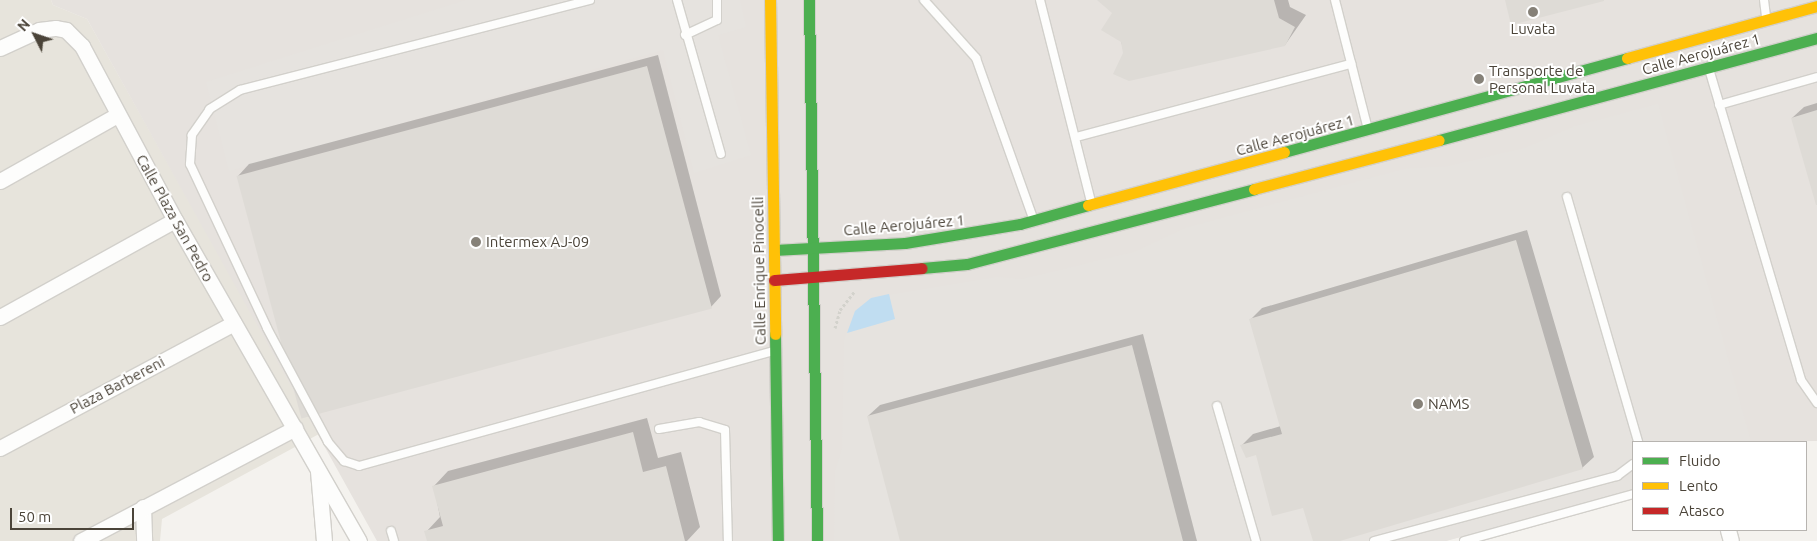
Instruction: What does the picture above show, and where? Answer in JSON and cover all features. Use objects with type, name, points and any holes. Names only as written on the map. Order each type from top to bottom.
[{"type":"street","name":"Calle Enrique Pinocelli","points":[[770,0],[778,541]]},
{"type":"street","points":[[809,0],[817,541]]},
{"type":"street","name":"Calle Aerojuárez 1","points":[[774,250],[944,238],[1034,220],[1093,206],[1368,131],[1817,6]]},
{"type":"street","name":"Calle Plaza San Pedro","points":[[0,48],[39,30],[66,30],[82,46],[117,115],[175,220],[359,541]]},
{"type":"street","name":"Calle Aerojuárez 1","points":[[774,280],[967,264],[1043,246],[1817,38]]},
{"type":"street","points":[[0,181],[117,115]]},
{"type":"street","points":[[0,317],[175,220]]},
{"type":"street","name":"Plaza Barbereni","points":[[0,448],[234,323]]},
{"type":"street","points":[[81,541],[295,428]]},
{"type":"street","name":"Calle Plaza San Pedro","points":[[318,470],[324,541]]},
{"type":"street","points":[[143,507],[144,541]]},
{"type":"lane","points":[[590,0],[240,90],[210,109],[192,134],[190,164],[267,328],[328,442],[344,461],[359,466],[775,350]]},
{"type":"lane","points":[[677,0],[685,35],[721,154]]},
{"type":"lane","points":[[685,35],[717,20],[716,0]]},
{"type":"lane","points":[[924,0],[976,58],[1034,220]]},
{"type":"lane","points":[[1040,0],[1093,206]]},
{"type":"lane","points":[[1335,0],[1368,131]]},
{"type":"lane","points":[[1764,0],[1766,19]]},
{"type":"lane","points":[[1076,137],[1351,64]]},
{"type":"lane","points":[[1708,67],[1802,380],[1817,403]]},
{"type":"lane","points":[[1719,105],[1817,77]]},
{"type":"lane","points":[[1568,197],[1638,441]]},
{"type":"lane","points":[[1217,406],[1256,541]]},
{"type":"lane","points":[[659,430],[700,422],[725,430],[728,541]]},
{"type":"lane","points":[[1374,541],[1617,476],[1632,465]]},
{"type":"lane","points":[[1464,541],[1632,494]]},
{"type":"lane","points":[[391,531],[394,541]]},
{"type":"path","points":[[834,331],[840,310],[858,289]]},
{"type":"shaded area","points":[[0,0],[51,0],[53,5],[87,19],[319,434],[162,519],[160,541],[0,541]]},
{"type":"shaded area","points":[[51,0],[1817,0],[1817,441],[1632,441],[1632,490],[1446,541],[377,541],[87,19],[53,5]]},
{"type":"shaded area","points":[[466,0],[740,0],[746,27],[718,35],[751,155],[694,173],[663,50],[229,171],[206,82]]},
{"type":"shaded area","points":[[1658,104],[1751,441],[1632,441],[1632,490],[1445,541],[834,541],[835,471],[842,449],[844,340],[855,311],[871,298],[997,277],[1022,279],[1134,252],[1185,228],[1404,169],[1448,166],[1525,148],[1575,126]]},
{"type":"water","points":[[889,294],[895,319],[847,333],[855,311],[871,298]]},
{"type":"building","points":[[1097,0],[1274,0],[1279,18],[1295,27],[1285,46],[1129,81],[1113,74],[1123,53],[1121,42],[1101,30],[1112,13]]},
{"type":"building","name":"Luvata","points":[[1505,0],[1604,0],[1604,1],[1511,25]]},
{"type":"building","name":"Intermex AJ-09","points":[[647,66],[712,308],[301,418],[236,176]]},
{"type":"building","points":[[1817,110],[1817,205],[1816,205],[1791,118]]},
{"type":"building","name":"NAMS","points":[[1516,240],[1583,469],[1340,541],[1313,541],[1303,508],[1272,516],[1256,455],[1246,458],[1240,445],[1282,434],[1249,319]]},
{"type":"building","points":[[1132,345],[1183,541],[900,541],[867,416]]},
{"type":"building","points":[[633,432],[643,472],[666,466],[685,541],[427,541],[424,531],[443,526],[432,486]]},
{"type":"traffic: fast","points":[[809,0],[817,541]]},
{"type":"traffic: fast","points":[[1439,140],[1817,38]]},
{"type":"traffic: fast","points":[[1284,152],[1627,58]]},
{"type":"traffic: fast","points":[[922,268],[967,264],[1254,189]]},
{"type":"traffic: fast","points":[[774,250],[905,243],[1020,224],[1088,205]]},
{"type":"traffic: fast","points":[[775,334],[778,541]]},
{"type":"traffic: slow","points":[[770,0],[775,334]]},
{"type":"traffic: slow","points":[[1627,58],[1817,6]]},
{"type":"traffic: slow","points":[[1254,189],[1439,140]]},
{"type":"traffic: slow","points":[[1088,205],[1284,152]]},
{"type":"traffic: jam","points":[[774,280],[922,268]]},
{"type":"place","name":"Luvata","points":[[1533,12]]},
{"type":"place","name":"Transporte de Personal Luvata","points":[[1479,79]]},
{"type":"place","name":"Intermex AJ-09","points":[[476,242]]},
{"type":"place","name":"NAMS","points":[[1418,404]]}]
